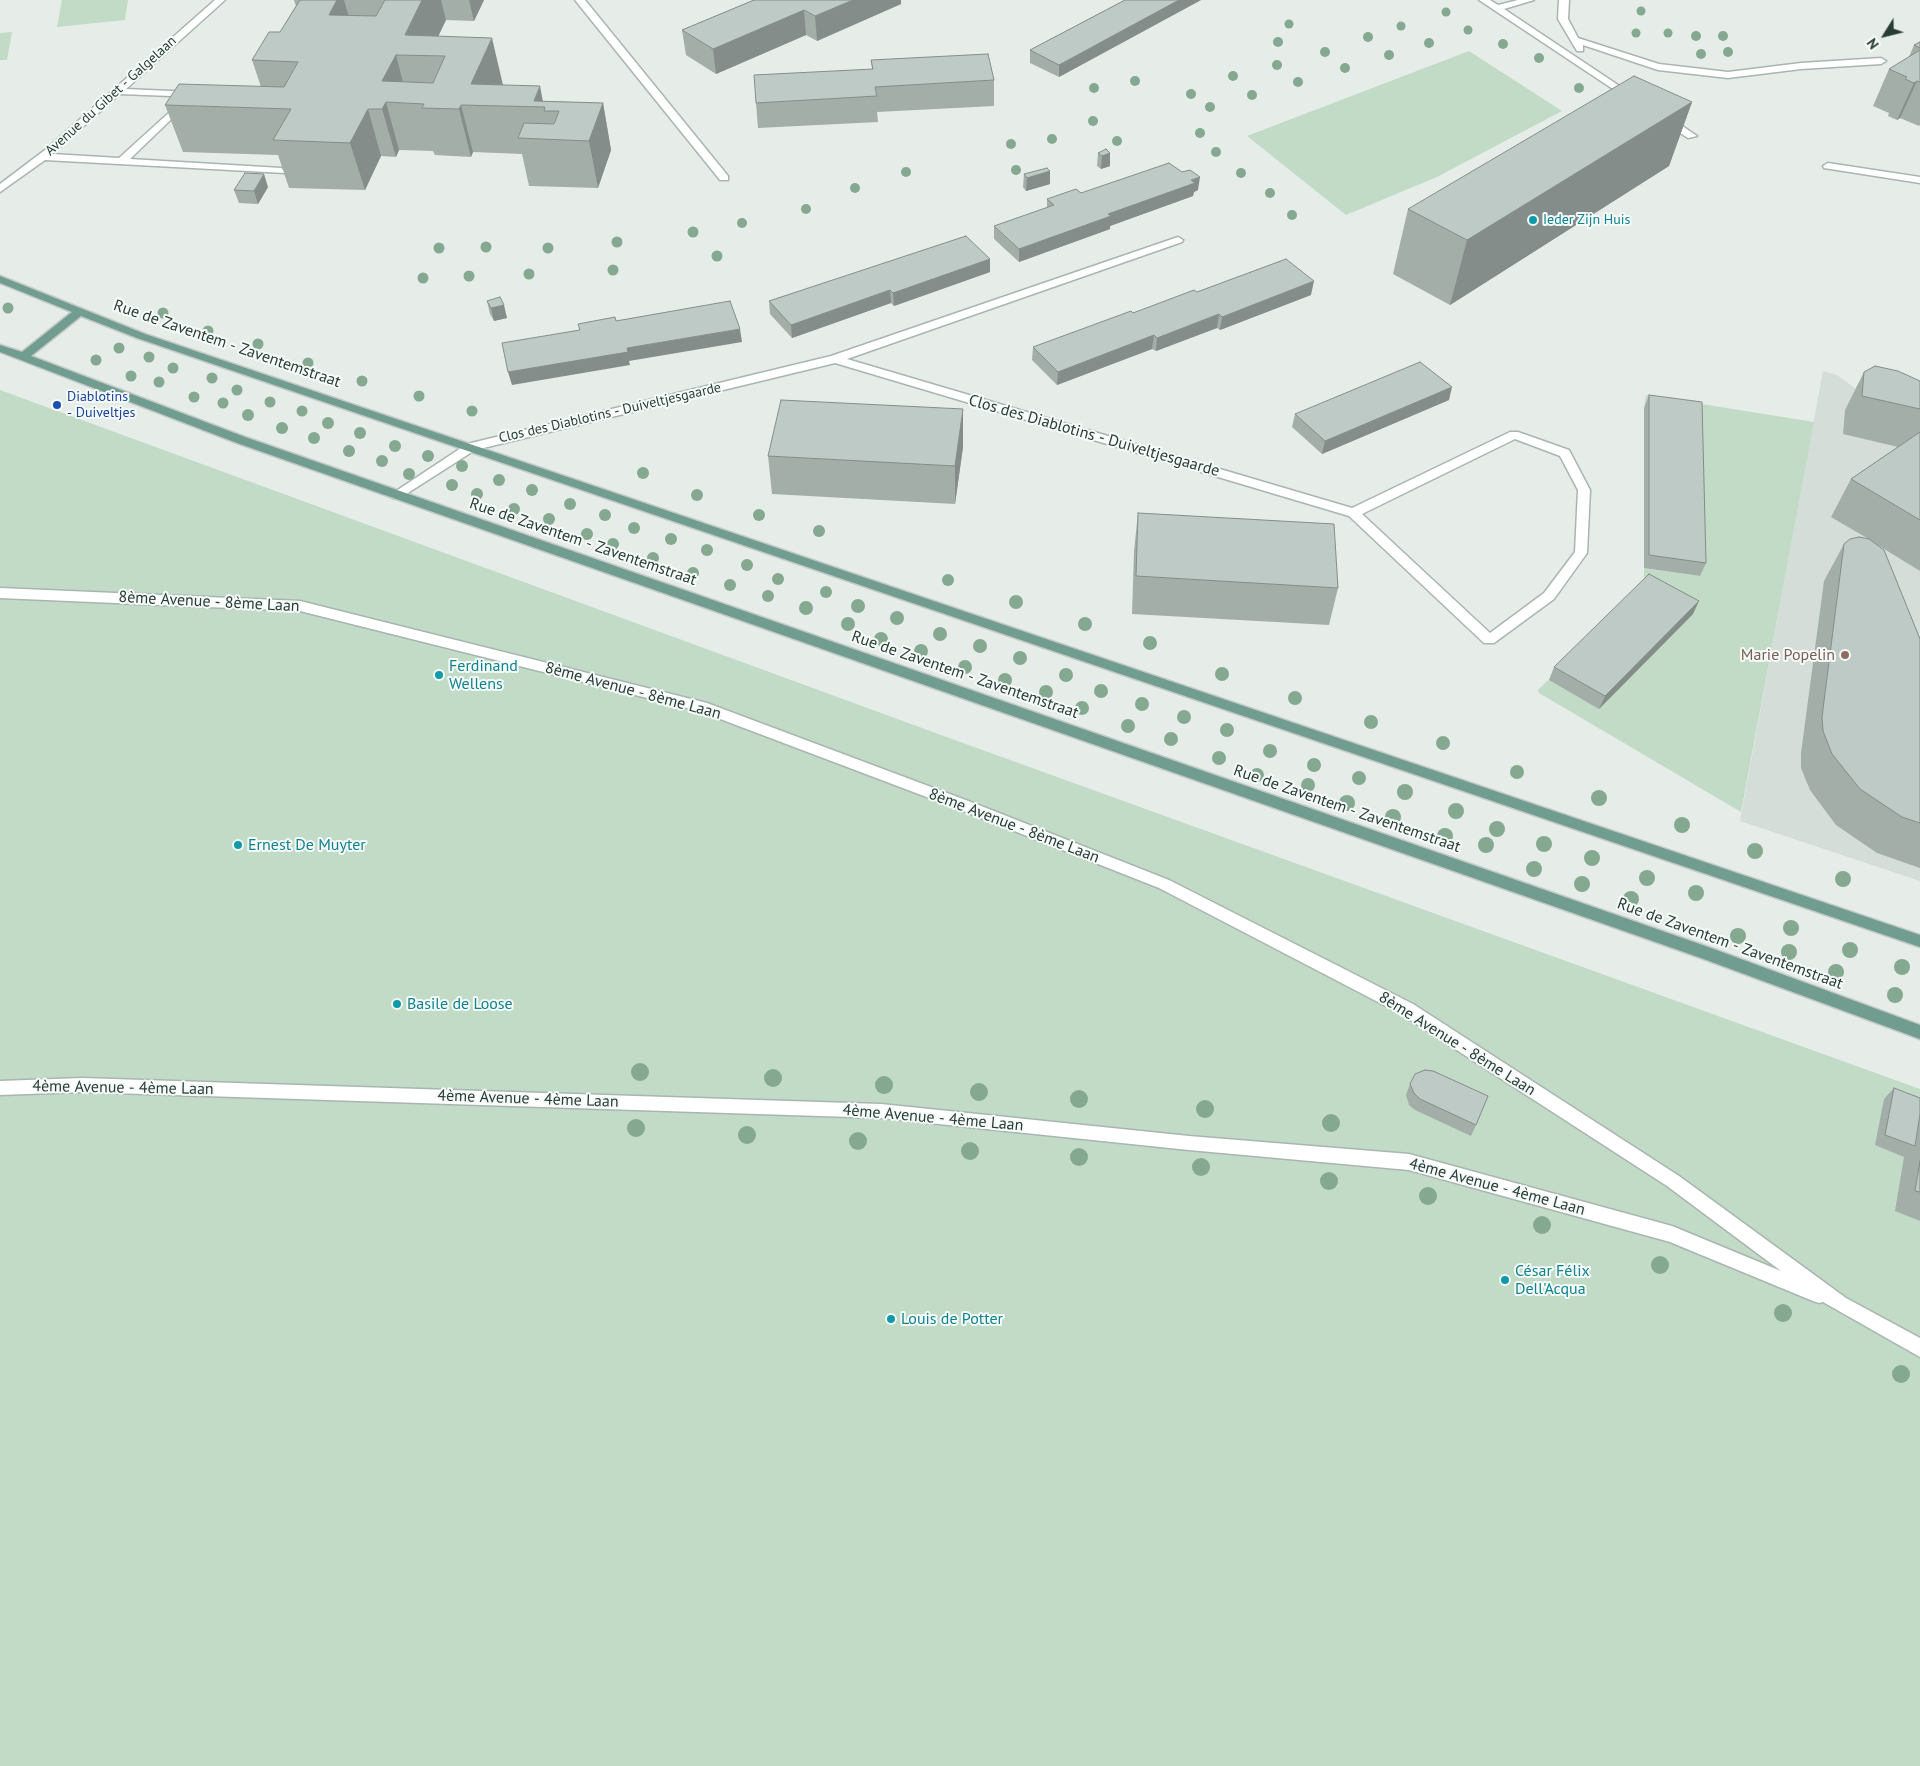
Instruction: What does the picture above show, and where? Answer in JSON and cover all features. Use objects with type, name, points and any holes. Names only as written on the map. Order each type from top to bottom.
[{"type":"main road","name":"Rue de Zaventem - Zaventemstraat","points":[[0,279],[142,336],[1920,941]]},
{"type":"main road","points":[[24,356],[80,311]]},
{"type":"main road","name":"Rue de Zaventem - Zaventemstraat","points":[[0,348],[241,440],[1706,953],[1920,1032]]},
{"type":"street","name":"Avenue du Gibet - Galgelaan","points":[[0,189],[44,156],[220,0]]},
{"type":"street","points":[[580,0],[724,178]]},
{"type":"street","points":[[1484,0],[1642,104]]},
{"type":"street","points":[[1497,8],[1529,0]]},
{"type":"street","points":[[1564,0],[1563,19],[1592,70]]},
{"type":"street","points":[[1576,40],[1658,68],[1728,75],[1801,66],[1881,61]]},
{"type":"street","points":[[117,91],[196,95],[122,161]]},
{"type":"street","points":[[1659,115],[1692,136]]},
{"type":"street","points":[[44,156],[281,171]]},
{"type":"street","points":[[1828,166],[1920,180]]},
{"type":"street","name":"Clos des Diablotins - Duiveltjesgaarde","points":[[396,495],[471,447],[835,359],[1178,240]]},
{"type":"street","name":"Clos des Diablotins - Duiveltjesgaarde","points":[[835,359],[1353,513],[1489,640],[1549,596],[1581,553],[1584,490],[1565,453],[1514,435],[1353,513]]},
{"type":"street","name":"8ème Avenue - 8ème Laan","points":[[0,593],[300,606],[702,707],[966,806],[1164,884],[1407,1010],[1673,1181],[1840,1304],[1920,1348]]},
{"type":"street","name":"4ème Avenue - 4ème Laan","points":[[0,1088],[82,1085],[881,1111],[1189,1143],[1410,1162],[1672,1234],[1840,1304]]},
{"type":"shaded area","name":"Marie Popelin","points":[[1823,371],[1837,375],[1867,397],[1920,421],[1920,881],[1740,821]]},
{"type":"green space","points":[[62,0],[128,0],[125,20],[57,27]]},
{"type":"green space","points":[[12,32],[7,60],[0,60],[0,33]]},
{"type":"green space","points":[[1469,51],[1562,111],[1437,177],[1346,215],[1247,136]]},
{"type":"green space","points":[[0,390],[952,739],[1920,1089],[1920,1766],[0,1766]]},
{"type":"green space","points":[[1646,395],[1814,422],[1741,812],[1539,693],[1538,690],[1644,587],[1644,568],[1700,576],[1696,416],[1644,408]]},
{"type":"building","points":[[300,0],[337,0],[329,15],[376,16],[385,0],[422,0],[405,35],[492,38],[471,84],[540,86],[534,101],[603,103],[589,141],[518,138],[524,123],[554,124],[559,111],[544,111],[545,107],[461,105],[459,109],[422,108],[424,104],[386,102],[382,109],[368,109],[350,143],[273,140],[291,109],[165,105],[179,84],[284,87],[298,62],[252,60],[269,32],[280,32]],"holes":[[[396,55],[445,56],[433,83],[382,81]]]},
{"type":"building","points":[[754,0],[853,0],[815,16],[804,10],[713,49],[682,30]]},
{"type":"building","points":[[1125,0],[1179,0],[1059,65],[1030,50]]},
{"type":"building","points":[[1920,42],[1920,48],[1914,45]]},
{"type":"building","points":[[1920,50],[1920,82],[1914,83],[1905,79],[1907,77],[1889,69]]},
{"type":"building","points":[[988,54],[994,80],[875,87],[877,96],[756,103],[754,75],[873,69],[871,60]]},
{"type":"building","points":[[1634,76],[1692,102],[1467,240],[1408,209]]},
{"type":"building","points":[[1106,149],[1110,153],[1102,156],[1098,153]]},
{"type":"building","points":[[1169,163],[1182,172],[1190,170],[1200,177],[1191,180],[1195,183],[1108,214],[1111,216],[1019,249],[994,226],[1054,205],[1047,199],[1076,189],[1081,193]]},
{"type":"building","points":[[1047,168],[1050,171],[1027,178],[1024,174]]},
{"type":"building","points":[[245,173],[264,174],[254,191],[234,190]]},
{"type":"building","points":[[966,236],[990,259],[893,293],[890,290],[791,325],[769,301]]},
{"type":"building","points":[[1286,259],[1314,281],[1222,317],[1219,314],[1157,338],[1154,335],[1058,372],[1033,347],[1131,311],[1133,313],[1194,290],[1197,292]]},
{"type":"building","points":[[500,297],[504,305],[491,308],[487,301]]},
{"type":"building","points":[[730,301],[740,329],[627,348],[628,352],[508,372],[502,343],[580,330],[578,324],[615,317],[616,321]]},
{"type":"building","points":[[1420,362],[1452,387],[1325,441],[1295,414]]},
{"type":"building","points":[[1875,366],[1898,371],[1920,381],[1920,409],[1862,396],[1864,372]]},
{"type":"building","points":[[1649,395],[1702,402],[1706,563],[1649,555]]},
{"type":"building","points":[[781,400],[963,409],[955,466],[768,456]]},
{"type":"building","points":[[1920,432],[1920,520],[1851,479]]},
{"type":"building","points":[[1138,513],[1334,524],[1338,588],[1136,576]]},
{"type":"building","points":[[1859,537],[1869,539],[1884,550],[1920,639],[1920,823],[1902,817],[1860,789],[1832,754],[1823,731],[1822,717],[1844,544],[1850,539]]},
{"type":"building","points":[[1649,574],[1699,601],[1605,696],[1554,667]]},
{"type":"building","points":[[1425,1070],[1433,1071],[1488,1096],[1476,1125],[1420,1099],[1414,1093],[1410,1084],[1415,1074]]},
{"type":"building","points":[[1894,1088],[1920,1098],[1920,1114],[1915,1146],[1885,1135]]},
{"type":"building","points":[[1920,1161],[1920,1192],[1915,1191]]},
{"type":"place","name":"Ieder Zijn Huis","points":[[1533,220]]},
{"type":"place","name":"Diablotins - Duiveltjes","points":[[57,405]]},
{"type":"place","name":"Marie Popelin","points":[[1845,655]]},
{"type":"place","name":"Ferdinand Wellens","points":[[439,675]]},
{"type":"place","name":"Ernest De Muyter","points":[[238,845]]},
{"type":"place","name":"Basile de Loose","points":[[397,1004]]},
{"type":"place","name":"César Félix Dell'Acqua","points":[[1505,1280]]},
{"type":"place","name":"Louis de Potter","points":[[891,1319]]}]
